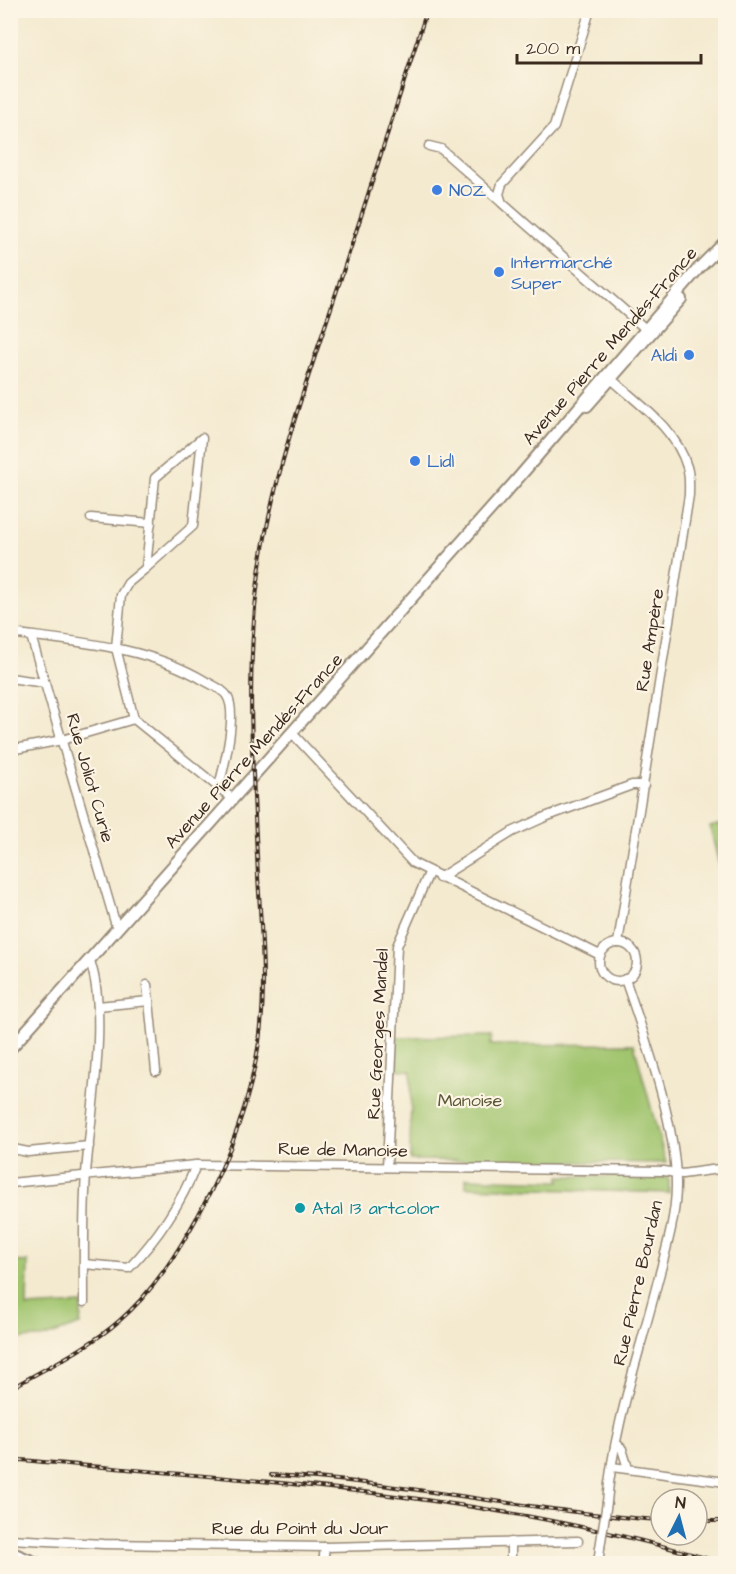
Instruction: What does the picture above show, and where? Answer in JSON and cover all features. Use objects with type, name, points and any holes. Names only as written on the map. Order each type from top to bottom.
[{"type":"main road","name":"Avenue Pierre Mendés-France","points":[[10,1049],[726,243]]},
{"type":"main road","points":[[10,1552],[24,1561]]},
{"type":"main road","points":[[10,1561],[39,1563]]},
{"type":"street","points":[[502,203],[499,194],[502,184],[554,127],[590,10]]},
{"type":"street","points":[[429,146],[441,149],[648,331]]},
{"type":"street","name":"Rue Ampère","points":[[607,378],[660,422],[679,446],[688,469],[689,495],[618,943]]},
{"type":"street","points":[[146,568],[156,475],[202,438],[193,526],[146,568],[128,583],[121,595],[116,648],[134,718],[233,799]]},
{"type":"street","points":[[91,518],[151,523]]},
{"type":"street","points":[[10,633],[135,652],[181,667],[227,695],[231,733],[219,786]]},
{"type":"street","name":"Rue Joliot Curie","points":[[31,636],[117,929]]},
{"type":"street","points":[[10,678],[45,683]]},
{"type":"street","points":[[10,750],[62,740],[134,718]]},
{"type":"street","points":[[292,733],[413,863],[439,878],[600,955]]},
{"type":"street","points":[[439,878],[512,832],[545,817],[632,784],[644,785]]},
{"type":"street","name":"Rue Georges Mandel","points":[[387,1167],[397,946],[429,873]]},
{"type":"street","points":[[618,943],[630,948],[636,960],[635,969],[625,979],[615,980],[605,975],[599,966],[600,955],[609,945],[618,943]]},
{"type":"street","points":[[84,1302],[86,1174],[98,1006],[90,961]]},
{"type":"street","name":"Rue Pierre Bourdan","points":[[598,1563],[612,1467],[664,1258],[676,1198],[675,1152],[651,1062],[625,979]]},
{"type":"street","points":[[147,985],[156,1071]]},
{"type":"street","points":[[98,1006],[149,1001]]},
{"type":"street","points":[[13,1149],[28,1152],[89,1146]]},
{"type":"street","points":[[84,1264],[129,1268],[162,1226],[184,1192],[196,1165]]},
{"type":"street","name":"Rue de Manoise","points":[[10,1184],[86,1174],[196,1165],[676,1173],[726,1168]]},
{"type":"street","points":[[617,1444],[631,1467]]},
{"type":"street","points":[[615,1456],[631,1467]]},
{"type":"street","points":[[612,1467],[631,1467],[726,1482]]},
{"type":"street","points":[[10,1539],[26,1541]]},
{"type":"street","points":[[10,1546],[26,1541]]},
{"type":"street","points":[[24,1561],[26,1541]]},
{"type":"street","name":"Rue du Point du Jour","points":[[26,1541],[326,1547],[578,1541]]},
{"type":"street","points":[[511,1542],[511,1563]]},
{"type":"street","points":[[323,1563],[326,1547]]},
{"type":"green space","points":[[726,823],[725,890],[710,827]]},
{"type":"green space","name":"Manoise","points":[[492,1036],[491,1045],[634,1044],[666,1163],[410,1160],[411,1071],[395,1069],[396,1037]]},
{"type":"green space","points":[[560,1176],[665,1177],[669,1180],[669,1193],[466,1187],[466,1178],[560,1181]]},
{"type":"green space","points":[[10,1261],[28,1262],[27,1307],[82,1304],[80,1325],[42,1338],[11,1339]]},
{"type":"railway","points":[[10,1389],[107,1331],[132,1309],[154,1284],[200,1212],[229,1151],[244,1108],[259,1042],[263,1001],[251,718],[253,639],[261,560],[275,490],[294,420],[427,10]]},
{"type":"railway","points":[[10,1459],[281,1483],[460,1505],[549,1520],[638,1540],[725,1564]]},
{"type":"railway","points":[[271,1475],[369,1483],[563,1510],[649,1519]]},
{"type":"railway","points":[[709,1521],[726,1521]]},
{"type":"place","name":"NOZ","points":[[437,190]]},
{"type":"place","name":"Intermarché Super","points":[[499,272]]},
{"type":"place","name":"Aldi","points":[[689,355]]},
{"type":"place","name":"Lidl","points":[[415,461]]},
{"type":"place","name":"Atal 13 artcolor","points":[[300,1208]]}]
